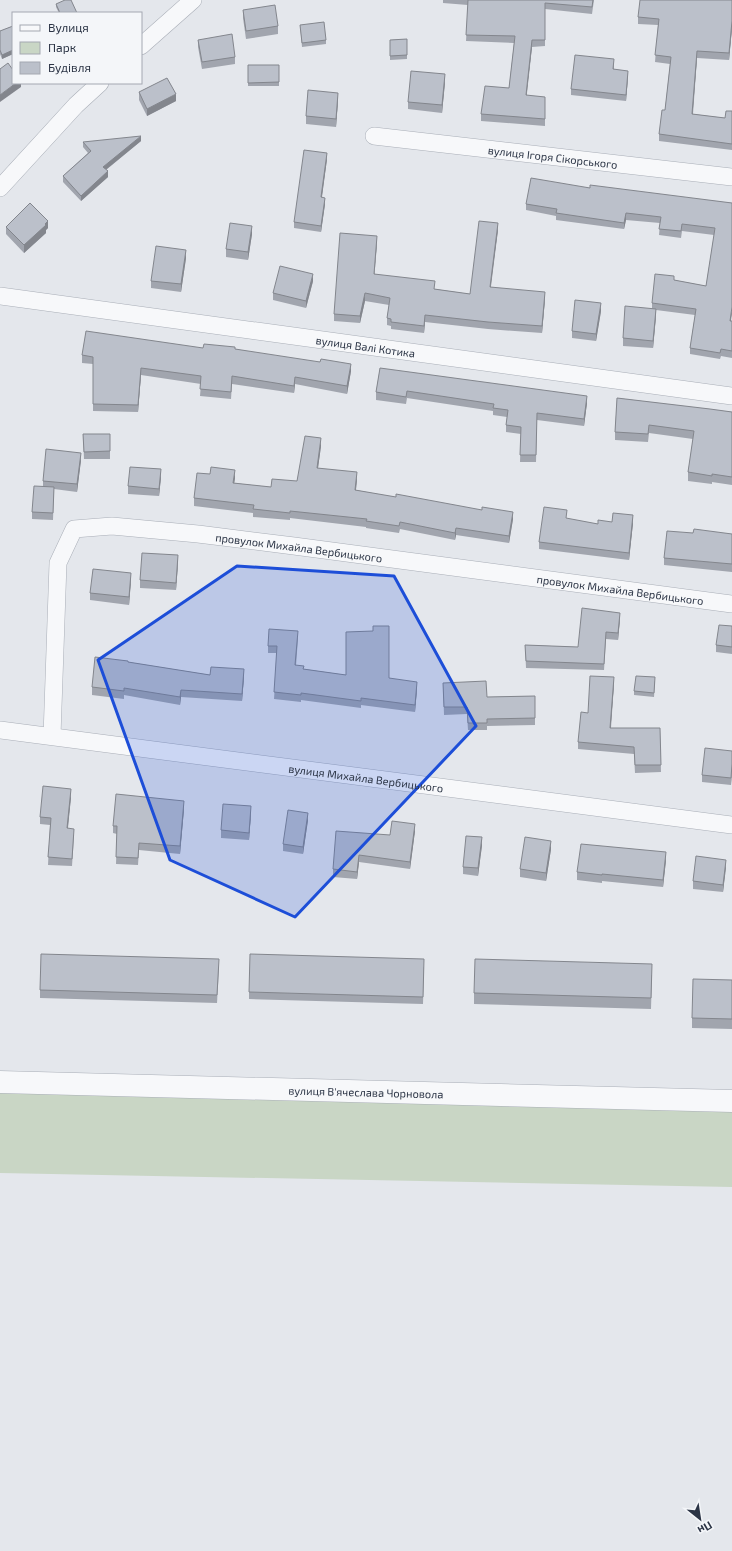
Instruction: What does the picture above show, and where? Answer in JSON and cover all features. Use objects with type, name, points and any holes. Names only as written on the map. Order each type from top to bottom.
[{"type":"street","points":[[142,45],[193,0]]},
{"type":"street","points":[[0,188],[76,105],[99,84]]},
{"type":"street","name":"вулиця Ігоря Сікорського","points":[[374,136],[732,177]]},
{"type":"street","name":"вулиця Валі Котика","points":[[0,296],[732,396]]},
{"type":"street","name":"провулок Михайла Вербицького","points":[[52,736],[58,563],[74,529],[112,526],[198,534],[732,604]]},
{"type":"street","name":"вулиця Михайла Вербицького","points":[[0,730],[732,825]]},
{"type":"street","name":"вулиця В'ячеслава Чорновола","points":[[0,1082],[732,1101]]},
{"type":"highlighted area","points":[[237,566],[394,576],[476,726],[295,917],[170,860],[98,660]]},
{"type":"green space","points":[[0,1082],[732,1101],[732,1187],[0,1173]]},
{"type":"building","points":[[65,0],[71,0],[77,12],[60,12],[56,4]]},
{"type":"building","points":[[468,0],[593,0],[592,7],[545,3],[545,40],[532,40],[526,95],[545,97],[545,119],[481,114],[485,86],[509,88],[515,36],[466,35]]},
{"type":"building","points":[[640,0],[732,0],[729,53],[697,51],[692,114],[725,118],[726,111],[732,111],[732,144],[659,134],[662,110],[665,110],[671,57],[655,55],[659,19],[638,17]]},
{"type":"building","points":[[275,5],[278,26],[246,31],[243,10]]},
{"type":"building","points":[[324,22],[326,40],[302,43],[300,25]]},
{"type":"building","points":[[12,26],[12,50],[2,55],[0,50],[0,31]]},
{"type":"building","points":[[232,34],[235,57],[202,62],[198,40]]},
{"type":"building","points":[[407,39],[407,55],[390,56],[390,40]]},
{"type":"building","points":[[575,55],[614,59],[613,69],[628,71],[626,95],[571,89]]},
{"type":"building","points":[[8,63],[12,69],[12,84],[15,84],[0,95],[0,69]]},
{"type":"building","points":[[248,65],[279,65],[279,82],[248,83]]},
{"type":"building","points":[[411,71],[445,74],[442,105],[408,102]]},
{"type":"building","points":[[167,78],[176,94],[147,109],[139,92]]},
{"type":"building","points":[[308,90],[338,93],[336,119],[306,116]]},
{"type":"building","points":[[141,136],[103,167],[108,171],[81,196],[63,176],[91,151],[83,142]]},
{"type":"building","points":[[304,150],[327,153],[321,197],[325,198],[321,226],[294,222]]},
{"type":"building","points":[[531,178],[590,188],[590,185],[732,203],[732,307],[730,321],[732,321],[732,351],[721,349],[720,353],[690,348],[696,309],[652,303],[655,274],[674,276],[674,280],[706,286],[715,228],[682,224],[681,231],[659,229],[661,217],[626,213],[624,223],[556,213],[557,209],[526,204]]},
{"type":"building","points":[[30,203],[48,221],[45,224],[46,225],[24,245],[6,227]]},
{"type":"building","points":[[479,221],[498,223],[490,287],[545,292],[542,326],[425,315],[424,326],[391,322],[391,319],[387,318],[390,298],[365,293],[360,316],[334,314],[340,233],[377,236],[374,274],[435,281],[434,289],[470,294]]},
{"type":"building","points":[[230,223],[252,226],[248,252],[226,249]]},
{"type":"building","points":[[156,246],[186,250],[181,284],[151,281]]},
{"type":"building","points":[[280,266],[313,274],[306,301],[273,293]]},
{"type":"building","points":[[575,300],[601,303],[596,334],[572,331]]},
{"type":"building","points":[[625,306],[656,309],[653,341],[623,338]]},
{"type":"building","points":[[86,331],[203,348],[204,344],[235,347],[235,349],[320,362],[321,359],[351,364],[347,386],[295,377],[294,386],[232,376],[231,392],[200,389],[201,376],[141,368],[138,405],[93,404],[93,357],[82,355]]},
{"type":"building","points":[[380,368],[587,396],[584,419],[537,413],[536,455],[520,455],[521,427],[506,425],[508,410],[493,408],[494,404],[407,391],[406,397],[376,392]]},
{"type":"building","points":[[617,398],[732,412],[732,477],[712,474],[712,476],[688,472],[694,431],[649,425],[648,434],[615,432]]},
{"type":"building","points":[[83,434],[110,434],[110,451],[84,452]]},
{"type":"building","points":[[305,436],[321,438],[317,468],[357,472],[355,490],[396,497],[396,494],[482,510],[482,507],[513,512],[509,536],[456,528],[455,533],[400,522],[399,526],[366,521],[367,519],[290,511],[290,513],[253,509],[254,505],[194,498],[197,473],[210,474],[211,467],[235,470],[233,483],[271,487],[272,479],[297,481]]},
{"type":"building","points":[[46,449],[81,453],[77,484],[43,481]]},
{"type":"building","points":[[130,467],[161,469],[159,489],[128,486]]},
{"type":"building","points":[[34,486],[54,487],[53,513],[32,512]]},
{"type":"building","points":[[544,507],[567,510],[566,518],[598,524],[598,520],[612,522],[613,513],[633,515],[629,553],[539,542]]},
{"type":"building","points":[[694,529],[732,534],[732,564],[664,558],[667,531],[693,533]]},
{"type":"building","points":[[142,553],[178,555],[176,583],[140,580]]},
{"type":"building","points":[[93,569],[131,573],[129,597],[90,593]]},
{"type":"building","points":[[582,608],[620,613],[618,633],[606,632],[604,664],[526,661],[525,645],[578,647]]},
{"type":"building","points":[[719,625],[732,626],[732,647],[716,645]]},
{"type":"building","points":[[373,626],[389,626],[389,678],[417,682],[415,705],[361,698],[361,701],[301,693],[301,695],[274,692],[277,646],[268,646],[269,629],[298,631],[295,665],[304,666],[303,669],[346,675],[346,632],[373,631]]},
{"type":"building","points":[[95,657],[210,675],[211,667],[244,669],[242,694],[181,690],[180,697],[124,688],[124,691],[92,687]]},
{"type":"building","points":[[590,676],[614,677],[610,728],[660,728],[661,765],[635,765],[634,747],[578,742],[581,712],[588,713]]},
{"type":"building","points":[[636,676],[655,677],[654,693],[634,691]]},
{"type":"building","points":[[486,681],[487,697],[535,696],[535,718],[487,719],[487,723],[468,723],[467,707],[444,707],[443,683]]},
{"type":"building","points":[[705,748],[732,751],[731,778],[702,775]]},
{"type":"building","points":[[43,786],[71,789],[67,828],[74,829],[72,859],[48,857],[51,818],[40,817]]},
{"type":"building","points":[[116,794],[184,801],[180,846],[139,843],[138,858],[116,857],[117,826],[113,826]]},
{"type":"building","points":[[223,804],[251,806],[249,833],[221,830]]},
{"type":"building","points":[[288,810],[308,813],[303,847],[283,844]]},
{"type":"building","points":[[392,821],[415,824],[410,862],[359,855],[357,872],[333,869],[336,831],[390,835]]},
{"type":"building","points":[[466,836],[482,837],[478,868],[463,867]]},
{"type":"building","points":[[525,837],[551,841],[546,873],[520,869]]},
{"type":"building","points":[[581,844],[666,852],[663,880],[577,872]]},
{"type":"building","points":[[696,856],[726,860],[723,885],[693,881]]},
{"type":"building","points":[[41,954],[219,959],[217,995],[40,990]]},
{"type":"building","points":[[250,954],[424,959],[423,997],[249,992]]},
{"type":"building","points":[[475,959],[652,964],[651,998],[474,993]]},
{"type":"building","points":[[693,979],[732,980],[732,1019],[692,1018]]}]
